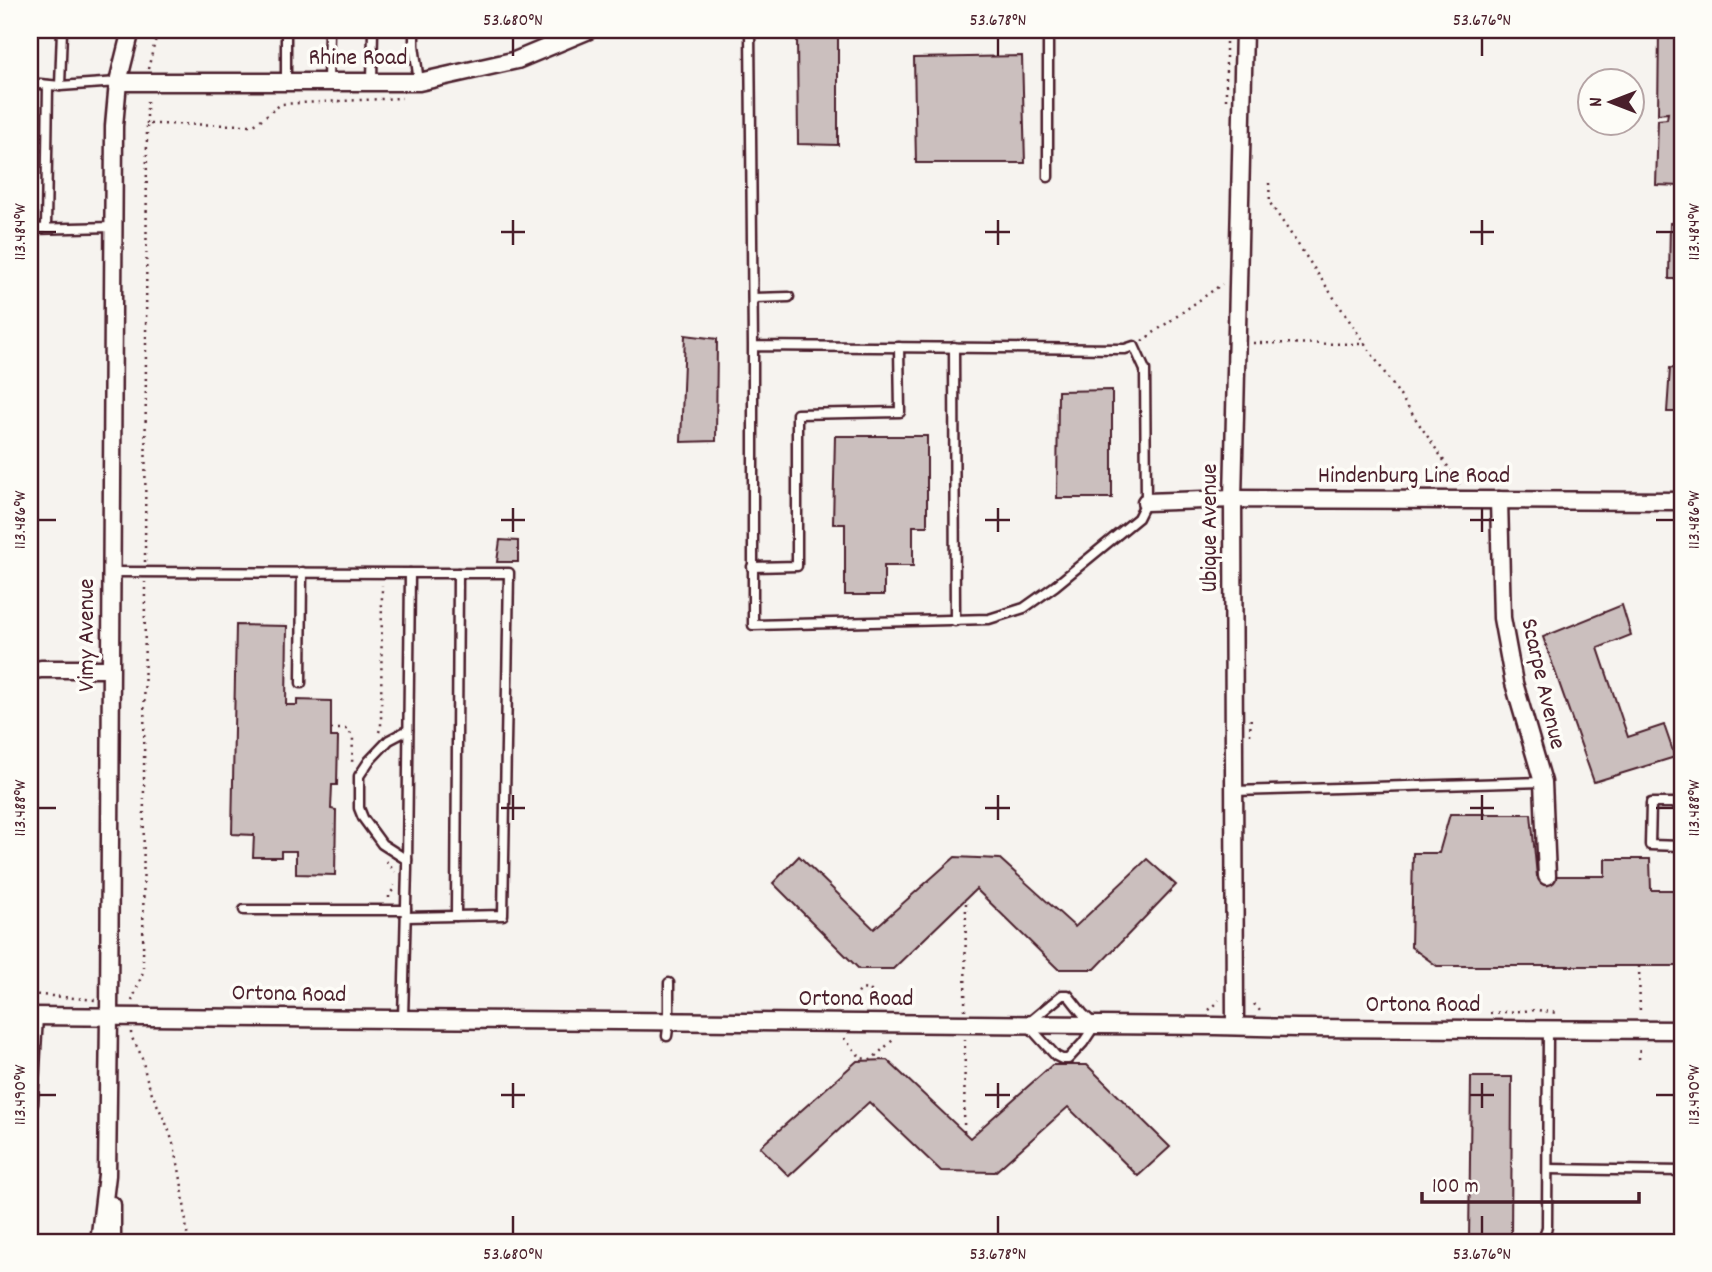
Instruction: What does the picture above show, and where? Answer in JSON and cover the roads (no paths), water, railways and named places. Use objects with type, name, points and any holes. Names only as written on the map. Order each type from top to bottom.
[{"type":"street","name":"Vimy Avenue","points":[[99,1242],[107,1175],[114,126],[118,82],[131,30]]},
{"type":"street","name":"Ubique Avenue","points":[[1235,1026],[1233,499],[1244,30]]},
{"type":"street","name":"Rhine Road","points":[[118,82],[372,82],[416,89],[517,60],[596,32]]},
{"type":"street","name":"Hindenburg Line Road","points":[[1146,502],[1233,499],[1682,500]]},
{"type":"street","name":"Scarpe Avenue","points":[[1499,500],[1502,618],[1514,683],[1543,782],[1547,876]]},
{"type":"street","points":[[30,671],[110,669]]},
{"type":"street","name":"Ortona Road","points":[[34,1016],[109,1008],[131,1016],[403,1018],[668,1029],[1027,1024],[1682,1030]]},
{"type":"street","points":[[107,1175],[112,1204],[112,1242]]},
{"type":"lane","points":[[60,86],[62,30]]},
{"type":"lane","points":[[286,30],[286,82]]},
{"type":"lane","points":[[328,82],[329,30]]},
{"type":"lane","points":[[372,82],[373,30]]},
{"type":"lane","points":[[414,30],[416,89]]},
{"type":"lane","points":[[750,30],[753,625],[989,619],[1024,608],[1055,586],[1138,518],[1146,502],[1145,370],[1134,346],[1125,349],[753,346]]},
{"type":"lane","points":[[1048,30],[1048,177]]},
{"type":"lane","points":[[30,83],[60,86],[118,82]]},
{"type":"lane","points":[[46,228],[48,85]]},
{"type":"lane","points":[[30,229],[113,227]]},
{"type":"lane","points":[[753,298],[789,297]]},
{"type":"lane","points":[[752,567],[797,566],[797,414],[900,412],[899,347]]},
{"type":"lane","points":[[954,347],[955,621]]},
{"type":"lane","points":[[111,572],[509,573],[503,915],[456,916],[388,910],[244,910]]},
{"type":"lane","points":[[301,683],[302,572]]},
{"type":"lane","points":[[403,1018],[410,573]]},
{"type":"lane","points":[[456,916],[458,573]]},
{"type":"lane","points":[[407,860],[382,845],[363,818],[359,808],[359,776],[388,740],[408,730]]},
{"type":"lane","points":[[1233,791],[1543,782]]},
{"type":"lane","points":[[1682,803],[1651,803],[1650,845],[1682,846]]},
{"type":"lane","points":[[668,1029],[669,983]]},
{"type":"lane","points":[[1062,995],[1069,995],[1095,1025],[1077,1050],[1068,1059],[1062,1059],[1056,1056],[1027,1024],[1062,995]]},
{"type":"lane","points":[[30,1104],[33,1104],[34,1016]]},
{"type":"lane","points":[[1543,1242],[1547,1227],[1548,1029]]},
{"type":"lane","points":[[1548,1169],[1682,1171]]}]
